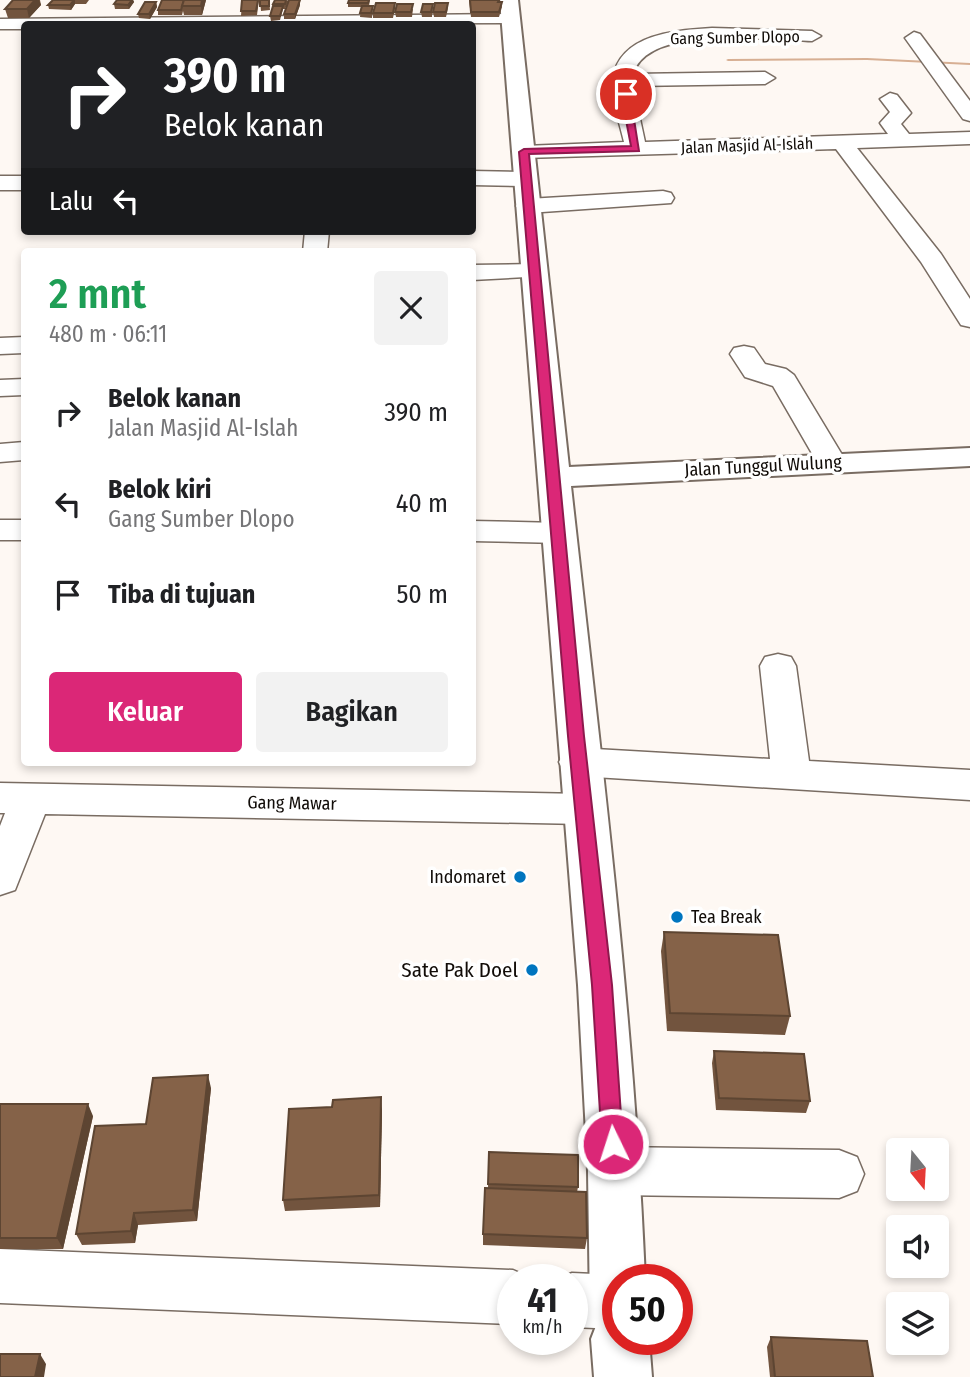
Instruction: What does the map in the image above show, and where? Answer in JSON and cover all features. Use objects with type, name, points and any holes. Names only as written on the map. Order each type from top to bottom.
[{"type":"main road","points":[[510,9],[555,477],[583,809],[602,985],[614,1171],[616,1264]]},
{"type":"main road","name":"Jalan Tunggul Wulung","points":[[555,477],[970,457]]},
{"type":"main road","points":[[622,1355],[624,1377]]},
{"type":"street","points":[[102,21],[510,9]]},
{"type":"street","points":[[0,24],[21,23]]},
{"type":"street","name":"Gang Sumber Dlopo","points":[[622,80],[628,60],[662,39],[694,36],[812,36]]},
{"type":"street","points":[[914,38],[970,115]]},
{"type":"street","points":[[636,149],[622,80],[765,78]]},
{"type":"street","points":[[890,99],[901,113],[890,123],[903,140]]},
{"type":"street","name":"Jalan Masjid Al-Islah","points":[[526,179],[636,149],[970,138]]},
{"type":"street","points":[[841,141],[932,259],[970,319]]},
{"type":"street","points":[[476,178],[526,179],[663,198]]},
{"type":"street","points":[[0,183],[21,183]]},
{"type":"street","points":[[476,273],[535,271]]},
{"type":"street","points":[[0,346],[21,345]]},
{"type":"street","points":[[744,354],[755,371],[776,375],[784,381],[832,463]]},
{"type":"street","points":[[0,388],[21,387]]},
{"type":"street","points":[[0,453],[21,451]]},
{"type":"street","points":[[0,530],[21,530]]},
{"type":"street","points":[[476,531],[559,533]]},
{"type":"street","points":[[778,666],[791,775]]},
{"type":"street","points":[[579,762],[970,785]]},
{"type":"street","points":[[0,878],[16,798]]},
{"type":"street","name":"Gang Mawar","points":[[16,798],[583,809]]},
{"type":"street","points":[[614,1171],[839,1174]]},
{"type":"street","points":[[0,1276],[497,1296]]},
{"type":"building","points":[[13,0],[35,0],[27,9],[5,9]]},
{"type":"building","points":[[53,0],[74,0],[70,5],[48,5]]},
{"type":"building","points":[[117,0],[132,0],[128,5],[114,4]]},
{"type":"building","points":[[162,0],[184,0],[181,10],[158,10]]},
{"type":"building","points":[[184,0],[202,0],[201,6],[182,6]]},
{"type":"building","points":[[242,0],[258,0],[256,11],[241,11]]},
{"type":"building","points":[[260,0],[269,0],[269,6],[260,6]]},
{"type":"building","points":[[275,0],[286,0],[285,4],[273,4]]},
{"type":"building","points":[[289,0],[300,0],[295,14],[284,14]]},
{"type":"building","points":[[349,0],[369,0],[368,3],[348,3]]},
{"type":"building","points":[[470,0],[502,2],[499,12],[471,12]]},
{"type":"building","points":[[145,2],[156,2],[149,14],[138,14]]},
{"type":"building","points":[[376,3],[395,3],[393,13],[373,13]]},
{"type":"building","points":[[435,3],[448,3],[446,12],[433,12]]},
{"type":"building","points":[[397,4],[413,4],[411,12],[395,12]]},
{"type":"building","points":[[423,4],[433,4],[431,12],[421,12]]},
{"type":"building","points":[[273,6],[283,6],[280,16],[270,16]]},
{"type":"building","points":[[362,6],[373,6],[371,13],[360,13]]},
{"type":"building","points":[[664,932],[778,935],[790,1016],[670,1013]]},
{"type":"building","points":[[714,1051],[804,1054],[810,1101],[719,1098]]},
{"type":"building","points":[[208,1075],[193,1210],[134,1213],[131,1231],[76,1234],[95,1126],[146,1124],[153,1078]]},
{"type":"building","points":[[381,1097],[379,1195],[283,1200],[289,1109],[332,1107],[333,1100]]},
{"type":"building","points":[[0,1104],[88,1104],[57,1238],[0,1238]]},
{"type":"building","points":[[489,1152],[578,1155],[578,1187],[488,1184]]},
{"type":"building","points":[[485,1188],[586,1192],[587,1238],[483,1234]]},
{"type":"building","points":[[771,1337],[867,1341],[873,1377],[775,1377]]},
{"type":"building","points":[[0,1354],[40,1354],[35,1377],[0,1377]]},
{"type":"waterway","points":[[728,60],[867,59],[970,64]]},
{"type":"place","name":"Indomaret","points":[[520,877]]},
{"type":"place","name":"Tea Break","points":[[677,917]]},
{"type":"place","name":"Sate Pak Doel","points":[[532,970]]},
{"type":"route","points":[[613,1144],[602,985],[576,736],[524,152],[636,149],[626,94]]}]
